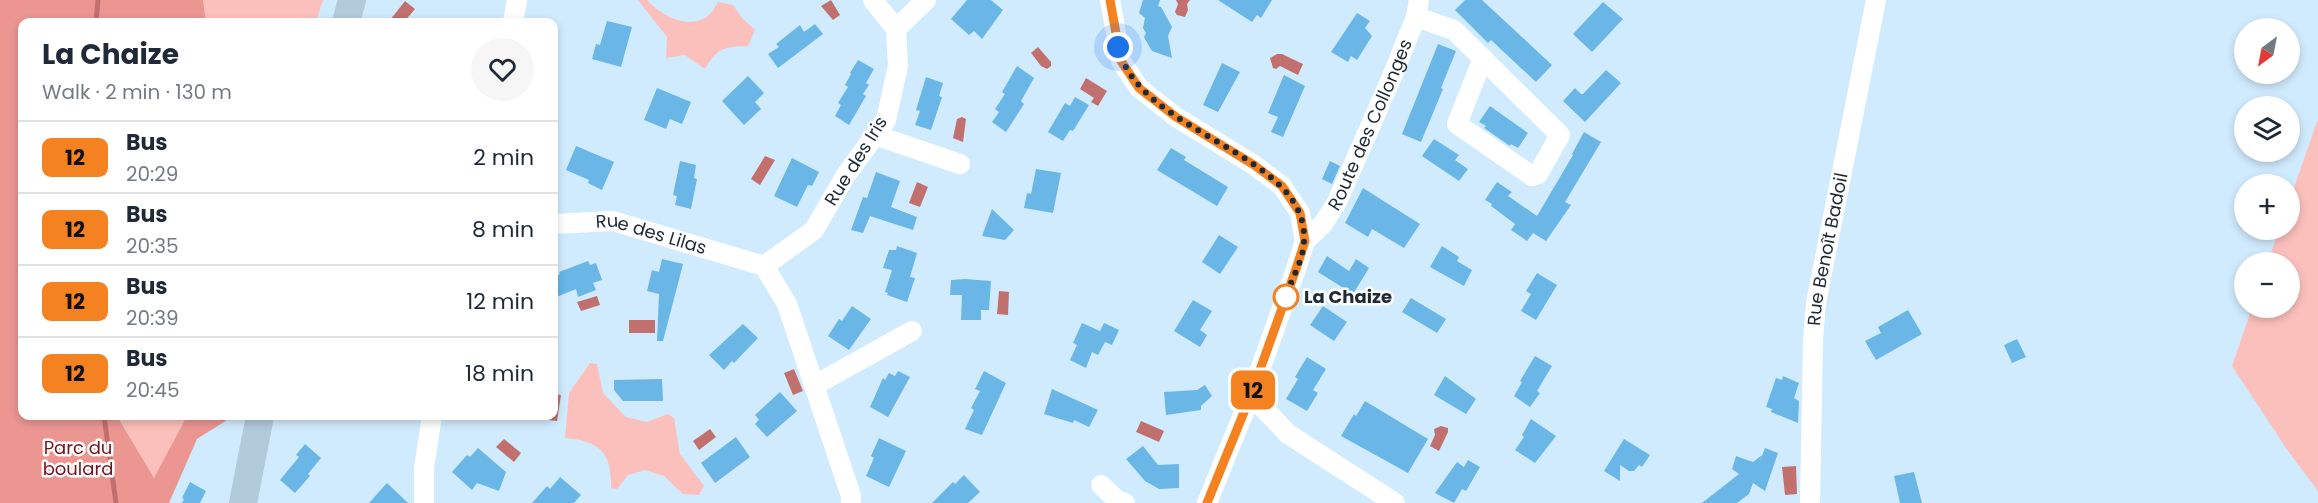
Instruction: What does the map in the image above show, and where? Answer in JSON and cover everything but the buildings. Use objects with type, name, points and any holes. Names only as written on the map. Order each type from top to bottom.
[{"type":"main road","points":[[347,18],[352,0]]},
{"type":"main road","points":[[243,503],[259,420]]},
{"type":"street","points":[[514,18],[517,0]]},
{"type":"street","points":[[873,0],[896,29],[926,0]]},
{"type":"street","points":[[1110,0],[1121,61],[1139,88],[1176,117],[1254,165],[1282,186],[1300,213],[1305,241],[1251,395],[1207,503]]},
{"type":"street","name":"Rue Benoît Badoil","points":[[1810,503],[1813,339],[1816,303],[1876,0]]},
{"type":"street","points":[[1417,8],[1454,30],[1483,58],[1560,135],[1538,174],[1532,176],[1457,124],[1483,58]]},
{"type":"street","name":"Route des Collonges","points":[[1305,241],[1323,224],[1337,202],[1391,79],[1417,8]]},
{"type":"street","name":"Rue des Iris","points":[[755,264],[814,230],[846,175],[886,120],[898,66],[896,29]]},
{"type":"street","points":[[875,135],[960,164]]},
{"type":"street","name":"Rue des Lilas","points":[[558,224],[613,221],[755,264]]},
{"type":"street","points":[[755,264],[787,304],[851,496],[851,503]]},
{"type":"street","points":[[814,385],[912,331]]},
{"type":"street","points":[[1251,395],[1288,434],[1395,503]]},
{"type":"street","points":[[424,503],[424,468],[431,420]]},
{"type":"street","points":[[1101,485],[1117,500],[1125,503]]},
{"type":"shaded area","points":[[203,0],[323,0],[317,18],[205,18]]},
{"type":"shaded area","points":[[638,0],[647,0],[668,16],[685,22],[702,19],[710,14],[718,2],[733,5],[742,18],[755,30],[748,46],[733,47],[718,52],[705,69],[685,55],[666,58],[667,37]]},
{"type":"shaded area","points":[[831,0],[840,15],[833,20],[821,6]]},
{"type":"shaded area","points":[[1176,0],[1190,0],[1185,17],[1175,12],[1178,4]]},
{"type":"shaded area","points":[[405,1],[415,9],[407,18],[392,18]]},
{"type":"shaded area","points":[[1038,47],[1051,62],[1051,66],[1047,69],[1041,66],[1031,53]]},
{"type":"shaded area","points":[[1277,54],[1303,64],[1298,75],[1280,66],[1273,68],[1270,58]]},
{"type":"shaded area","points":[[1086,78],[1107,91],[1098,106],[1091,102],[1094,98],[1080,89]]},
{"type":"shaded area","points":[[962,117],[966,119],[963,142],[953,138],[957,119]]},
{"type":"shaded area","points":[[2318,119],[2318,491],[2288,451],[2232,366],[2249,318],[2300,318],[2300,252],[2271,252],[2276,240],[2300,240],[2299,174]]},
{"type":"shaded area","points":[[765,156],[775,160],[760,185],[751,179]]},
{"type":"shaded area","points":[[917,182],[928,187],[920,207],[909,203]]},
{"type":"shaded area","points":[[999,291],[1009,292],[1008,315],[997,314]]},
{"type":"shaded area","points":[[597,296],[600,305],[581,311],[577,302]]},
{"type":"shaded area","points":[[629,320],[655,320],[655,333],[629,333]]},
{"type":"shaded area","points":[[590,363],[597,364],[603,393],[626,417],[647,422],[668,414],[674,418],[680,454],[704,486],[699,495],[683,494],[664,476],[645,470],[628,475],[617,489],[611,488],[609,466],[601,451],[587,442],[565,438],[569,393]]},
{"type":"shaded area","points":[[794,369],[803,391],[793,395],[784,373]]},
{"type":"shaded area","points":[[558,395],[561,395],[558,414]]},
{"type":"shaded area","points":[[119,420],[185,420],[154,479]]},
{"type":"shaded area","points":[[1141,421],[1164,431],[1159,442],[1136,432]]},
{"type":"shaded area","points":[[1441,426],[1448,428],[1448,432],[1439,451],[1430,446],[1435,435],[1434,429]]},
{"type":"shaded area","points":[[710,429],[716,437],[699,450],[693,441]]},
{"type":"shaded area","points":[[504,439],[521,453],[514,462],[496,447]]},
{"type":"shaded area","points":[[1796,466],[1797,494],[1785,495],[1782,467]]},
{"type":"green space","name":"Parc du boulard","points":[[0,0],[203,0],[205,18],[18,18],[18,420],[119,420],[154,478],[185,420],[227,420],[197,439],[169,503],[0,503]]},
{"type":"waterway","points":[[96,18],[98,0]]},
{"type":"waterway","points":[[105,420],[116,503]]},
{"type":"bus line","name":"12","points":[[1110,0],[1121,61],[1139,88],[1176,117],[1254,165],[1282,186],[1300,213],[1305,241],[1251,395],[1207,503]]},
{"type":"place","name":"La Chaize","points":[[1286,297]]},
{"type":"route","points":[[1118,47],[1121,61],[1139,88],[1176,117],[1254,165],[1282,186],[1300,213],[1305,241],[1286,297]]}]
